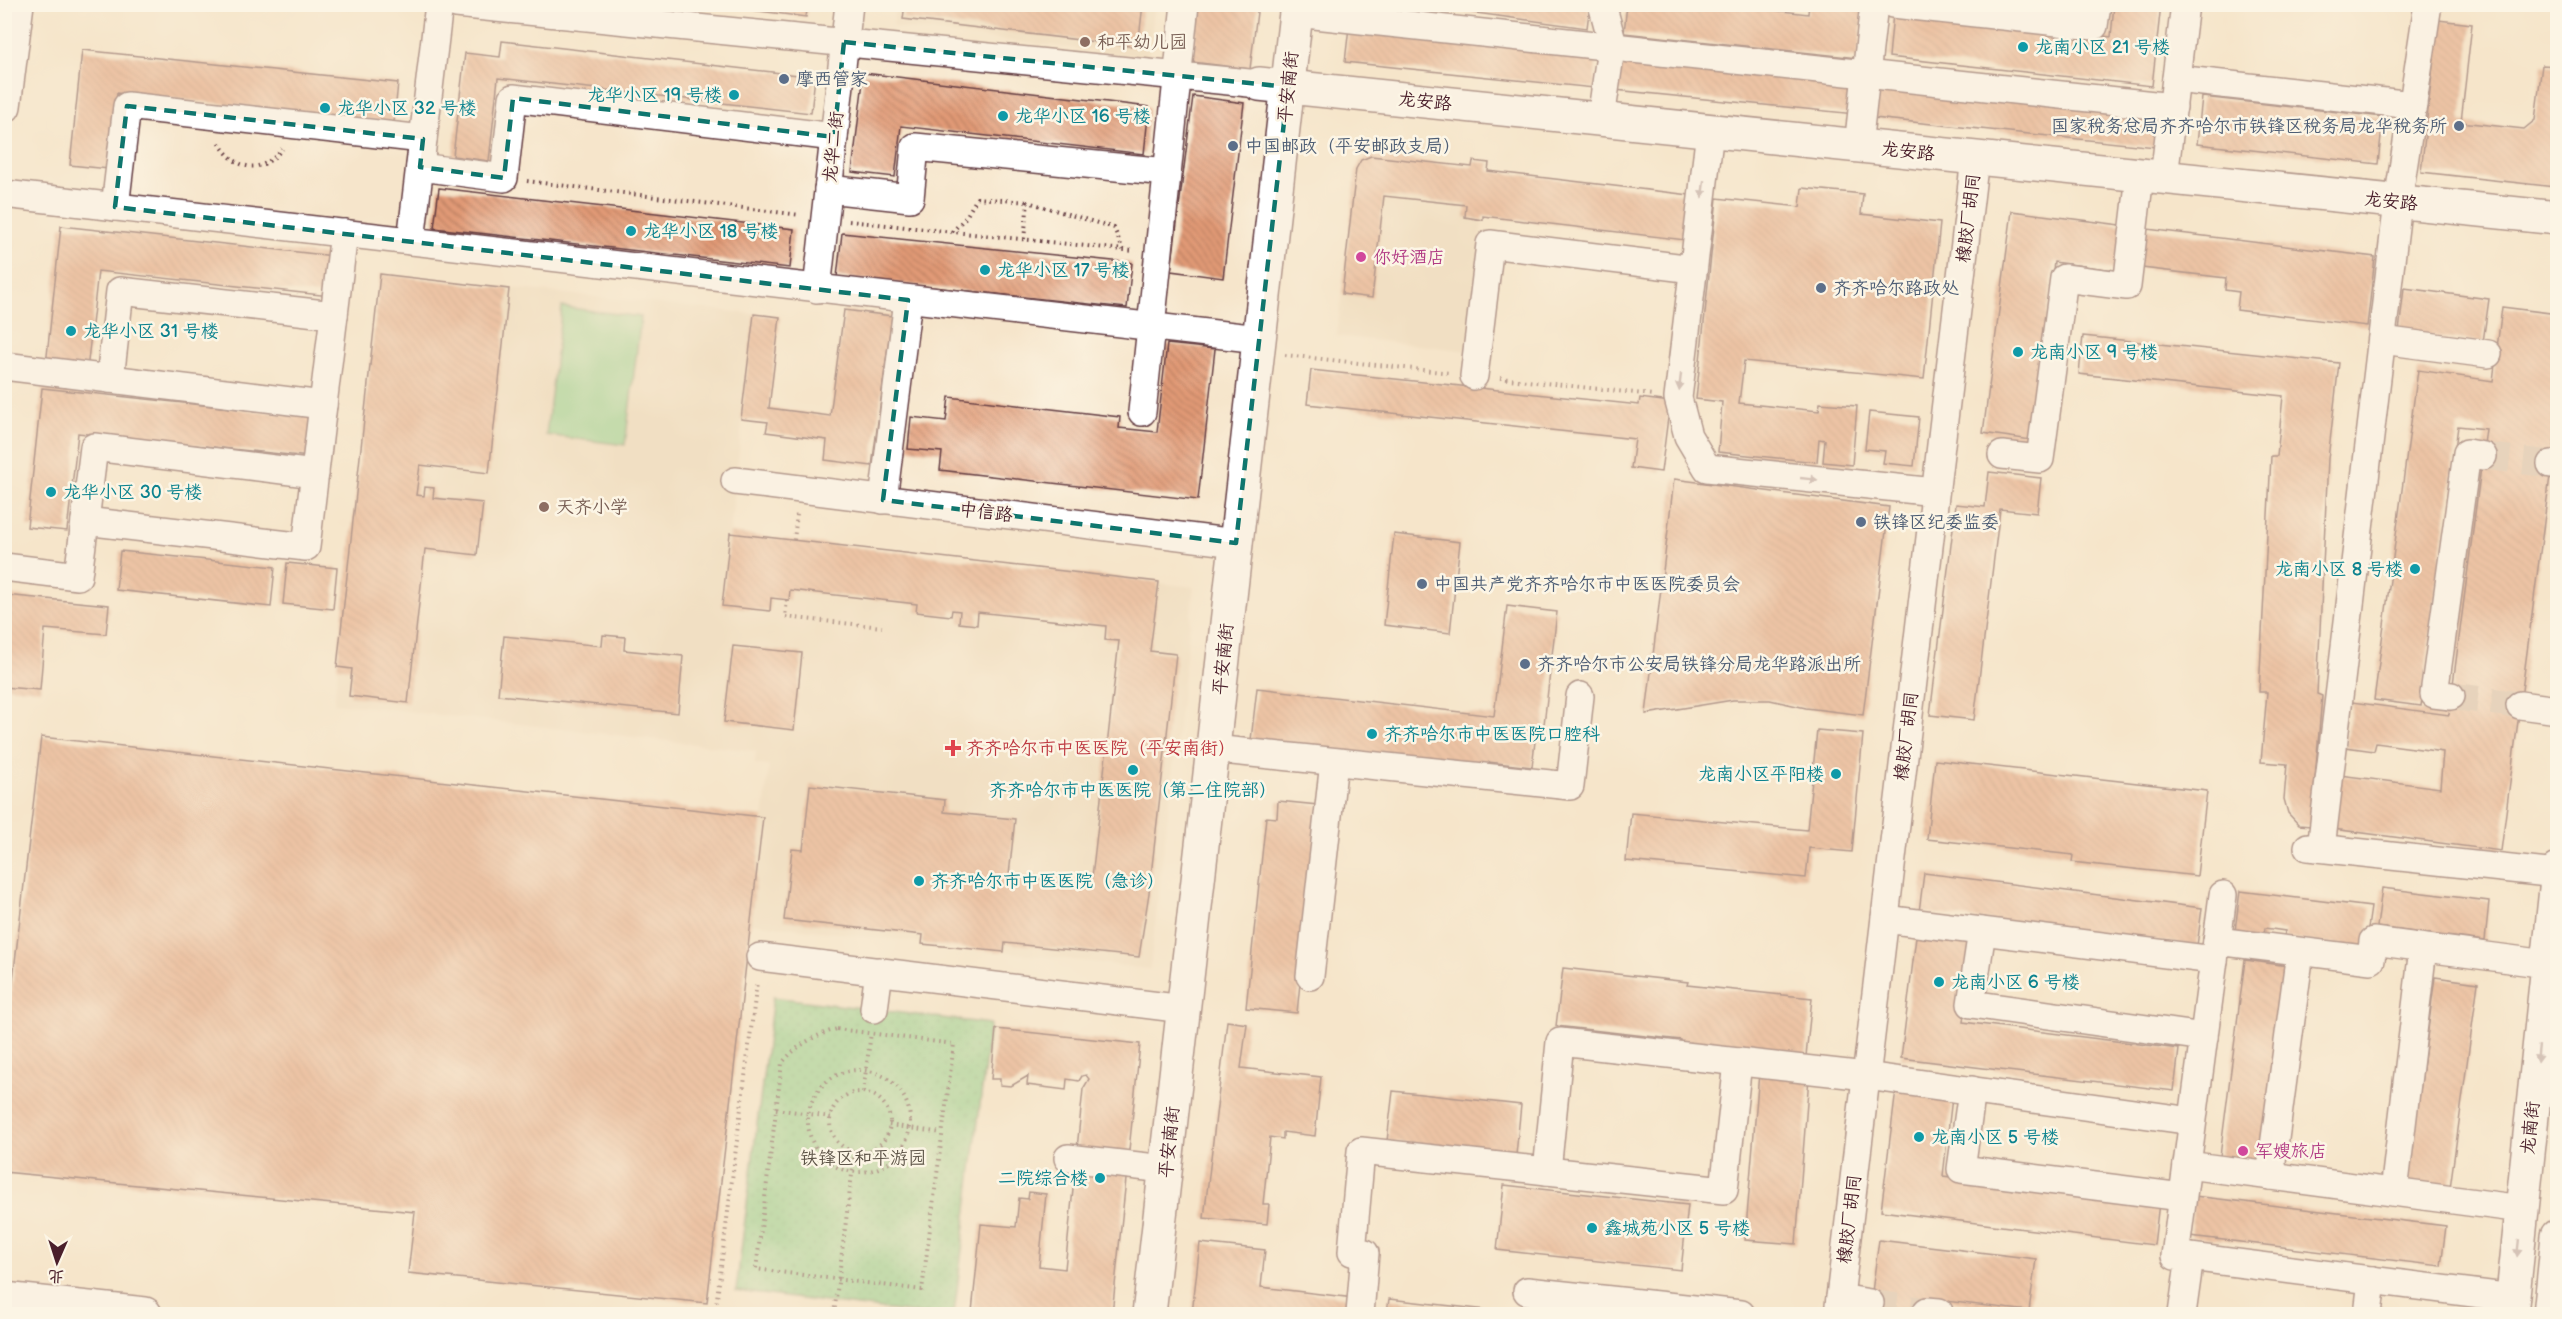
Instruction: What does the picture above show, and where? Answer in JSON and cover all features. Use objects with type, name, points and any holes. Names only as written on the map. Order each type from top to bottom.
[{"type":"street","points":[[4,106],[17,4]]},
{"type":"street","points":[[411,241],[439,4]]},
{"type":"street","points":[[456,4],[515,8],[1273,85]]},
{"type":"street","name":"龙华二街","points":[[817,289],[849,4]]},
{"type":"street","points":[[1142,412],[1185,4]]},
{"type":"street","points":[[1601,119],[1612,41],[1602,4]]},
{"type":"street","points":[[1858,146],[1874,4]]},
{"type":"street","points":[[1893,4],[2094,26],[2097,4]]},
{"type":"street","points":[[2002,455],[2040,459],[2064,278],[2127,286],[2152,176],[2173,107],[2185,4]]},
{"type":"street","points":[[2428,4],[2398,202],[2315,848],[2557,872]]},
{"type":"street","points":[[1297,9],[1611,46],[2173,107]]},
{"type":"street","name":"平安南街","points":[[1149,1314],[1259,339],[1273,85],[1297,9]]},
{"type":"street","points":[[2176,79],[2413,105]]},
{"type":"street","name":"龙安路","points":[[1273,85],[2558,218]]},
{"type":"street","points":[[420,167],[504,178],[513,98],[834,137]]},
{"type":"street","points":[[115,207],[127,105],[423,140]]},
{"type":"street","points":[[1710,131],[1678,398],[1688,436],[1707,468],[1935,492]]},
{"type":"street","points":[[828,189],[910,198],[915,147],[1167,172]]},
{"type":"street","name":"橡胶厂胡同","points":[[1839,1306],[1975,158]]},
{"type":"street","points":[[4,194],[1259,339]]},
{"type":"street","points":[[85,521],[306,547],[344,233]]},
{"type":"street","points":[[1474,376],[1490,244],[1694,269]]},
{"type":"street","points":[[110,379],[120,291],[334,315]]},
{"type":"street","points":[[883,500],[908,300]]},
{"type":"street","points":[[2382,340],[2488,354]]},
{"type":"street","points":[[4,366],[323,405]]},
{"type":"street","points":[[4,567],[78,576],[94,447],[315,474]]},
{"type":"street","points":[[2451,696],[2434,694],[2467,453],[2483,456]]},
{"type":"street","name":"中信路","points":[[735,481],[1236,543]]},
{"type":"street","points":[[1213,750],[1570,786],[1580,696]]},
{"type":"street","points":[[2520,705],[2558,710]]},
{"type":"street","points":[[1310,976],[1334,762]]},
{"type":"street","name":"龙南街","points":[[2512,1306],[2552,969],[2557,872]]},
{"type":"street","points":[[2223,895],[2175,1256],[2372,1280],[2512,1306]]},
{"type":"street","points":[[1885,919],[1982,931],[2215,951],[2300,952],[2371,960],[2373,941],[2552,969]]},
{"type":"street","points":[[1982,931],[1971,1004],[2204,1037]]},
{"type":"street","points":[[2394,1192],[2423,948]]},
{"type":"street","points":[[2270,1176],[2300,952]]},
{"type":"street","points":[[760,957],[1184,1009]]},
{"type":"street","points":[[873,1022],[879,971]]},
{"type":"street","points":[[1547,1171],[1560,1042],[1866,1076],[2193,1121]]},
{"type":"street","points":[[1360,1314],[1365,1253],[1352,1251],[1361,1151],[1724,1190],[1738,1062]]},
{"type":"street","points":[[1972,1090],[1960,1169],[2182,1197]]},
{"type":"street","points":[[1068,1158],[1166,1169]]},
{"type":"street","points":[[2187,1165],[2522,1209]]},
{"type":"street","points":[[2550,1314],[2558,1236]]},
{"type":"street","points":[[2182,1314],[2190,1257]]},
{"type":"street","points":[[2367,1314],[2372,1280]]},
{"type":"street","points":[[1527,1291],[1741,1314]]},
{"type":"street","points":[[4,1299],[146,1314]]},
{"type":"street","points":[[1839,1306],[1870,1303]]},
{"type":"path","points":[[952,232],[966,217],[977,198],[1028,202],[1114,228],[1123,250]]},
{"type":"path","points":[[1024,239],[1028,202]]},
{"type":"path","points":[[787,600],[785,617],[882,627]]},
{"type":"path","points":[[715,1314],[760,957]]},
{"type":"path","points":[[863,1092],[873,1022]]},
{"type":"path","points":[[873,1022],[954,1044],[922,1290],[756,1269],[776,1109],[782,1063],[793,1050],[821,1034],[873,1022]]},
{"type":"path","points":[[866,1070],[882,1075],[895,1084],[905,1097],[910,1112],[910,1128],[906,1144],[897,1157],[884,1167],[868,1172],[852,1172],[835,1167],[821,1155],[811,1141],[807,1123],[810,1105],[818,1089],[832,1077],[849,1071],[866,1070]]},
{"type":"path","points":[[863,1092],[873,1095],[887,1108],[889,1125],[886,1136],[880,1144],[872,1149],[855,1151],[843,1146],[836,1139],[831,1131],[831,1117],[837,1102],[845,1096],[863,1092]]},
{"type":"path","points":[[776,1109],[831,1117]]},
{"type":"path","points":[[889,1125],[942,1133]]},
{"type":"path","points":[[834,1314],[855,1151]]},
{"type":"highlighted area","points":[[844,42],[1288,87],[1236,543],[883,500],[908,300],[115,207],[127,106],[423,139],[420,167],[504,178],[513,98],[834,137]]},
{"type":"shaded area","name":"和平幼儿园","points":[[873,4],[1155,5],[1148,57],[893,27],[895,10],[872,8]]},
{"type":"shaded area","points":[[1371,156],[1472,167],[1473,161],[1489,163],[1468,351],[1337,336],[1356,169],[1361,160]]},
{"type":"shaded area","points":[[380,274],[754,314],[730,533],[1194,587],[1150,969],[751,923],[769,766],[755,764],[756,751],[334,703]]},
{"type":"green space","points":[[562,307],[641,317],[625,445],[546,435]]},
{"type":"green space","name":"铁锋区和平游园","points":[[773,997],[990,1024],[954,1314],[922,1314],[736,1291]]},
{"type":"building","points":[[728,4],[808,4],[806,17],[727,7]]},
{"type":"building","name":"和平幼儿园","points":[[905,4],[1143,4],[1138,47],[903,19]]},
{"type":"building","points":[[1199,4],[1258,4],[1250,69],[1192,62]]},
{"type":"building","points":[[1410,4],[1590,4],[1587,28]]},
{"type":"building","points":[[1627,4],[1719,4],[1808,14],[1809,4],[1864,4],[1858,58],[1624,33]]},
{"type":"building","name":"龙南小区 21 号楼","points":[[2114,4],[2161,4],[2152,86],[1889,57],[1893,13],[2111,37]]},
{"type":"building","name":"国家税务总局齐齐哈尔市铁锋区税务局龙华税务所","points":[[2438,20],[2472,24],[2461,122],[2524,129],[2535,120],[2542,65],[2558,66],[2558,185],[2555,187],[2421,172]]},
{"type":"building","points":[[1349,27],[1597,52],[1594,88],[1345,62]]},
{"type":"building","name":"龙华小区 19 号楼","points":[[502,41],[815,77],[811,113],[498,78],[489,161],[453,156],[465,53],[500,57]]},
{"type":"building","name":"龙华小区 32 号楼","points":[[82,50],[398,83],[394,122],[117,93],[109,169],[70,165]]},
{"type":"building","points":[[1618,56],[1859,80],[1855,114],[1615,90]]},
{"type":"building","name":"龙华小区 16 号楼","points":[[864,73],[1149,107],[1144,154],[901,126],[895,177],[852,172]]},
{"type":"building","points":[[1878,83],[2160,112],[2156,147],[1874,118]]},
{"type":"building","points":[[1193,96],[1244,103],[1223,278],[1171,271]]},
{"type":"building","points":[[2202,97],[2383,117],[2378,164],[2197,144]]},
{"type":"building","points":[[1371,156],[1472,167],[1473,161],[1489,163],[1488,171],[1690,195],[1685,240],[1483,216],[1483,220],[1465,217],[1466,205],[1384,196],[1372,298],[1342,294],[1356,169],[1361,160]]},
{"type":"building","name":"龙华小区 18 号楼","points":[[439,188],[794,229],[790,268],[434,228]]},
{"type":"building","name":"齐齐哈尔路政处","points":[[1802,188],[1863,194],[1861,214],[1940,223],[1924,379],[1744,361],[1739,403],[1819,411],[1820,403],[1857,406],[1852,465],[1823,462],[1825,440],[1819,439],[1817,462],[1718,452],[1722,402],[1696,399],[1717,198],[1800,207]]},
{"type":"building","name":"龙南小区 9 号楼","points":[[2012,211],[2128,226],[2122,271],[2054,262],[2031,440],[1983,433]]},
{"type":"building","name":"龙华小区 31 号楼","points":[[61,226],[334,256],[330,296],[98,271],[87,370],[46,365]]},
{"type":"building","points":[[2139,228],[2375,257],[2367,326],[2237,310],[2239,292],[2225,290],[2226,278],[2134,267]]},
{"type":"building","name":"龙华小区 17 号楼","points":[[842,233],[1132,263],[1127,308],[837,277]]},
{"type":"building","points":[[380,274],[509,289],[489,473],[420,465],[416,495],[424,496],[425,487],[434,488],[433,498],[483,503],[477,555],[425,549],[408,703],[349,696],[352,669],[337,667]]},
{"type":"building","points":[[2404,288],[2489,299],[2483,342],[2399,332]]},
{"type":"building","points":[[2502,307],[2558,314],[2558,415],[2501,851],[2333,829],[2340,775],[2440,788],[2443,752],[2376,743],[2374,751],[2346,747],[2352,702],[2449,715],[2486,429],[2458,426],[2421,706],[2374,700],[2418,370],[2493,381]]},
{"type":"building","points":[[844,310],[892,316],[872,466],[825,460],[827,440],[766,432],[768,422],[741,419],[754,314],[780,317],[769,408],[830,416]]},
{"type":"building","points":[[2083,336],[2339,363],[2328,459],[2317,694],[2322,696],[2311,826],[2299,825],[2288,813],[2284,799],[2287,764],[2261,762],[2267,692],[2259,692],[2271,456],[2277,456],[2283,396],[2079,374]]},
{"type":"building","points":[[1167,344],[1215,349],[1198,500],[940,470],[942,452],[908,449],[911,417],[946,421],[949,397],[1120,417],[1119,428],[1157,432]]},
{"type":"building","points":[[1311,370],[1639,405],[1640,398],[1670,402],[1661,472],[1631,468],[1635,439],[1307,404]]},
{"type":"building","name":"龙华小区 30 号楼","points":[[42,388],[314,417],[310,457],[78,433],[67,531],[27,527]]},
{"type":"building","points":[[1869,412],[1919,417],[1914,466],[1883,463],[1885,451],[1865,449]]},
{"type":"building","points":[[1989,472],[2041,478],[2037,513],[2000,509],[1974,720],[1930,715],[1956,504],[1985,507]]},
{"type":"building","points":[[1674,479],[1889,507],[1863,715],[1806,708],[1770,700],[1733,700],[1646,714]]},
{"type":"building","points":[[730,533],[1159,582],[1150,651],[1176,654],[1149,893],[1139,957],[1005,943],[1004,952],[922,944],[923,935],[784,920],[792,849],[803,850],[810,785],[945,800],[944,812],[1015,819],[1009,875],[1091,886],[1119,641],[1105,640],[1106,626],[978,612],[977,625],[959,623],[960,611],[952,610],[951,616],[916,612],[917,604],[790,590],[789,600],[771,598],[770,611],[722,606]]},
{"type":"building","name":"中国共产党齐齐哈尔市中医医院委员会","points":[[1394,534],[1460,542],[1450,633],[1384,625]]},
{"type":"building","points":[[120,551],[275,567],[271,607],[116,590]]},
{"type":"building","points":[[287,563],[337,568],[333,609],[283,604]]},
{"type":"building","points":[[4,595],[109,605],[106,634],[45,629],[40,690],[4,687]]},
{"type":"building","name":"齐齐哈尔市中医医院口腔科","points":[[1507,606],[1557,612],[1543,733],[1536,733],[1532,767],[1489,762],[1488,768],[1251,740],[1257,688],[1494,716]]},
{"type":"building","points":[[603,635],[625,637],[624,650],[683,656],[678,713],[498,695],[504,636],[602,646]]},
{"type":"building","points":[[733,646],[802,653],[794,730],[724,722]]},
{"type":"building","name":"龙南小区平阳楼","points":[[1817,730],[1863,734],[1852,852],[1809,848],[1806,878],[1626,861],[1631,813],[1807,830]]},
{"type":"building","points":[[41,737],[763,817],[707,1303],[408,1273],[415,1212],[4,1172],[4,1057]]},
{"type":"building","points":[[1935,760],[2207,791],[2197,876],[2072,862],[2073,855],[1927,839]]},
{"type":"building","points":[[1278,801],[1318,805],[1297,1013],[1246,1008],[1266,817],[1277,818]]},
{"type":"building","points":[[1924,873],[2202,908],[2197,946],[1919,912]]},
{"type":"building","points":[[2382,888],[2489,901],[2485,941],[2377,927]]},
{"type":"building","points":[[2240,891],[2371,907],[2365,949],[2284,938],[2285,931],[2265,928],[2263,943],[2234,939]]},
{"type":"building","name":"龙南小区 6 号楼","points":[[1916,937],[1973,943],[1963,1022],[2179,1049],[2174,1091],[1901,1058]]},
{"type":"building","points":[[2245,960],[2288,966],[2263,1169],[2219,1164]]},
{"type":"building","points":[[1563,968],[1688,982],[1687,985],[1812,998],[1806,1056],[1681,1043],[1681,1040],[1556,1026]]},
{"type":"building","points":[[2435,977],[2478,983],[2450,1188],[2408,1182]]},
{"type":"building","points":[[1227,1021],[1247,1024],[1241,1068],[1321,1077],[1315,1136],[1283,1132],[1283,1139],[1270,1137],[1263,1204],[1269,1204],[1267,1224],[1204,1218]]},
{"type":"building","name":"二院综合楼","points":[[996,1029],[1140,1044],[1112,1314],[972,1312],[981,1224],[1016,1227],[1019,1198],[1028,1199],[1029,1192],[1046,1194],[1039,1266],[1065,1269],[1083,1089],[1089,1079],[1086,1075],[1082,1076],[1079,1081],[1067,1079],[1066,1090],[1027,1085],[1028,1076],[1011,1086],[1000,1085],[1000,1079],[991,1079]]},
{"type":"building","points":[[1759,1073],[1809,1077],[1796,1244],[1745,1240]]},
{"type":"building","name":"龙南小区 5 号楼","points":[[1896,1090],[1952,1097],[1943,1176],[2159,1203],[2154,1245],[1881,1211]]},
{"type":"building","points":[[1393,1091],[1521,1105],[1516,1155],[1387,1141]]},
{"type":"building","name":"鑫城苑小区 5 号楼","points":[[1504,1185],[1688,1205],[1681,1270],[1497,1250]]},
{"type":"building","points":[[2194,1196],[2446,1226],[2441,1266],[2190,1236]]},
{"type":"building","points":[[1879,1240],[2036,1259],[2029,1311],[1929,1299],[1927,1314],[1869,1314]]},
{"type":"building","points":[[1200,1243],[1265,1250],[1261,1287],[1354,1298],[1352,1314],[1192,1314]]},
{"type":"building","points":[[1389,1299],[1514,1313],[1514,1314],[1387,1314]]},
{"type":"tunnel","points":[[2483,456],[2551,464]]},
{"type":"tunnel","points":[[2451,696],[2520,705]]},
{"type":"tunnel","points":[[1870,1303],[1927,1311]]},
{"type":"place","name":"和平幼儿园","points":[[1085,42]]},
{"type":"place","name":"龙南小区 21 号楼","points":[[2023,47]]},
{"type":"place","name":"摩西管家","points":[[784,79]]},
{"type":"place","name":"龙华小区 19 号楼","points":[[734,95]]},
{"type":"place","name":"龙华小区 32 号楼","points":[[325,108]]},
{"type":"place","name":"龙华小区 16 号楼","points":[[1003,116]]},
{"type":"place","name":"国家税务总局齐齐哈尔市铁锋区税务局龙华税务所","points":[[2459,126]]},
{"type":"place","name":"中国邮政（平安邮政支局）","points":[[1233,146]]},
{"type":"place","name":"龙华小区 18 号楼","points":[[631,231]]},
{"type":"place","name":"你好酒店","points":[[1361,257]]},
{"type":"place","name":"龙华小区 17 号楼","points":[[985,270]]},
{"type":"place","name":"齐齐哈尔路政处","points":[[1821,288]]},
{"type":"place","name":"龙华小区 31 号楼","points":[[71,331]]},
{"type":"place","name":"龙南小区 9 号楼","points":[[2018,352]]},
{"type":"place","name":"龙华小区 30 号楼","points":[[51,492]]},
{"type":"place","name":"天齐小学","points":[[544,507]]},
{"type":"place","name":"铁锋区纪委监委","points":[[1861,522]]},
{"type":"place","name":"龙南小区 8 号楼","points":[[2415,569]]},
{"type":"place","name":"中国共产党齐齐哈尔市中医医院委员会","points":[[1422,584]]},
{"type":"place","name":"齐齐哈尔市公安局铁锋分局龙华路派出所","points":[[1525,664]]},
{"type":"place","name":"齐齐哈尔市中医医院口腔科","points":[[1372,734]]},
{"type":"place","name":"齐齐哈尔市中医医院（平安南街）","points":[[953,748]]},
{"type":"place","name":"齐齐哈尔市中医医院（第二住院部）","points":[[1133,770]]},
{"type":"place","name":"龙南小区平阳楼","points":[[1836,774]]},
{"type":"place","name":"齐齐哈尔市中医医院（急诊）","points":[[919,881]]},
{"type":"place","name":"龙南小区 6 号楼","points":[[1939,982]]},
{"type":"place","name":"龙南小区 5 号楼","points":[[1919,1137]]},
{"type":"place","name":"军嫂旅店","points":[[2243,1151]]},
{"type":"place","name":"二院综合楼","points":[[1100,1178]]},
{"type":"place","name":"鑫城苑小区 5 号楼","points":[[1592,1228]]}]
